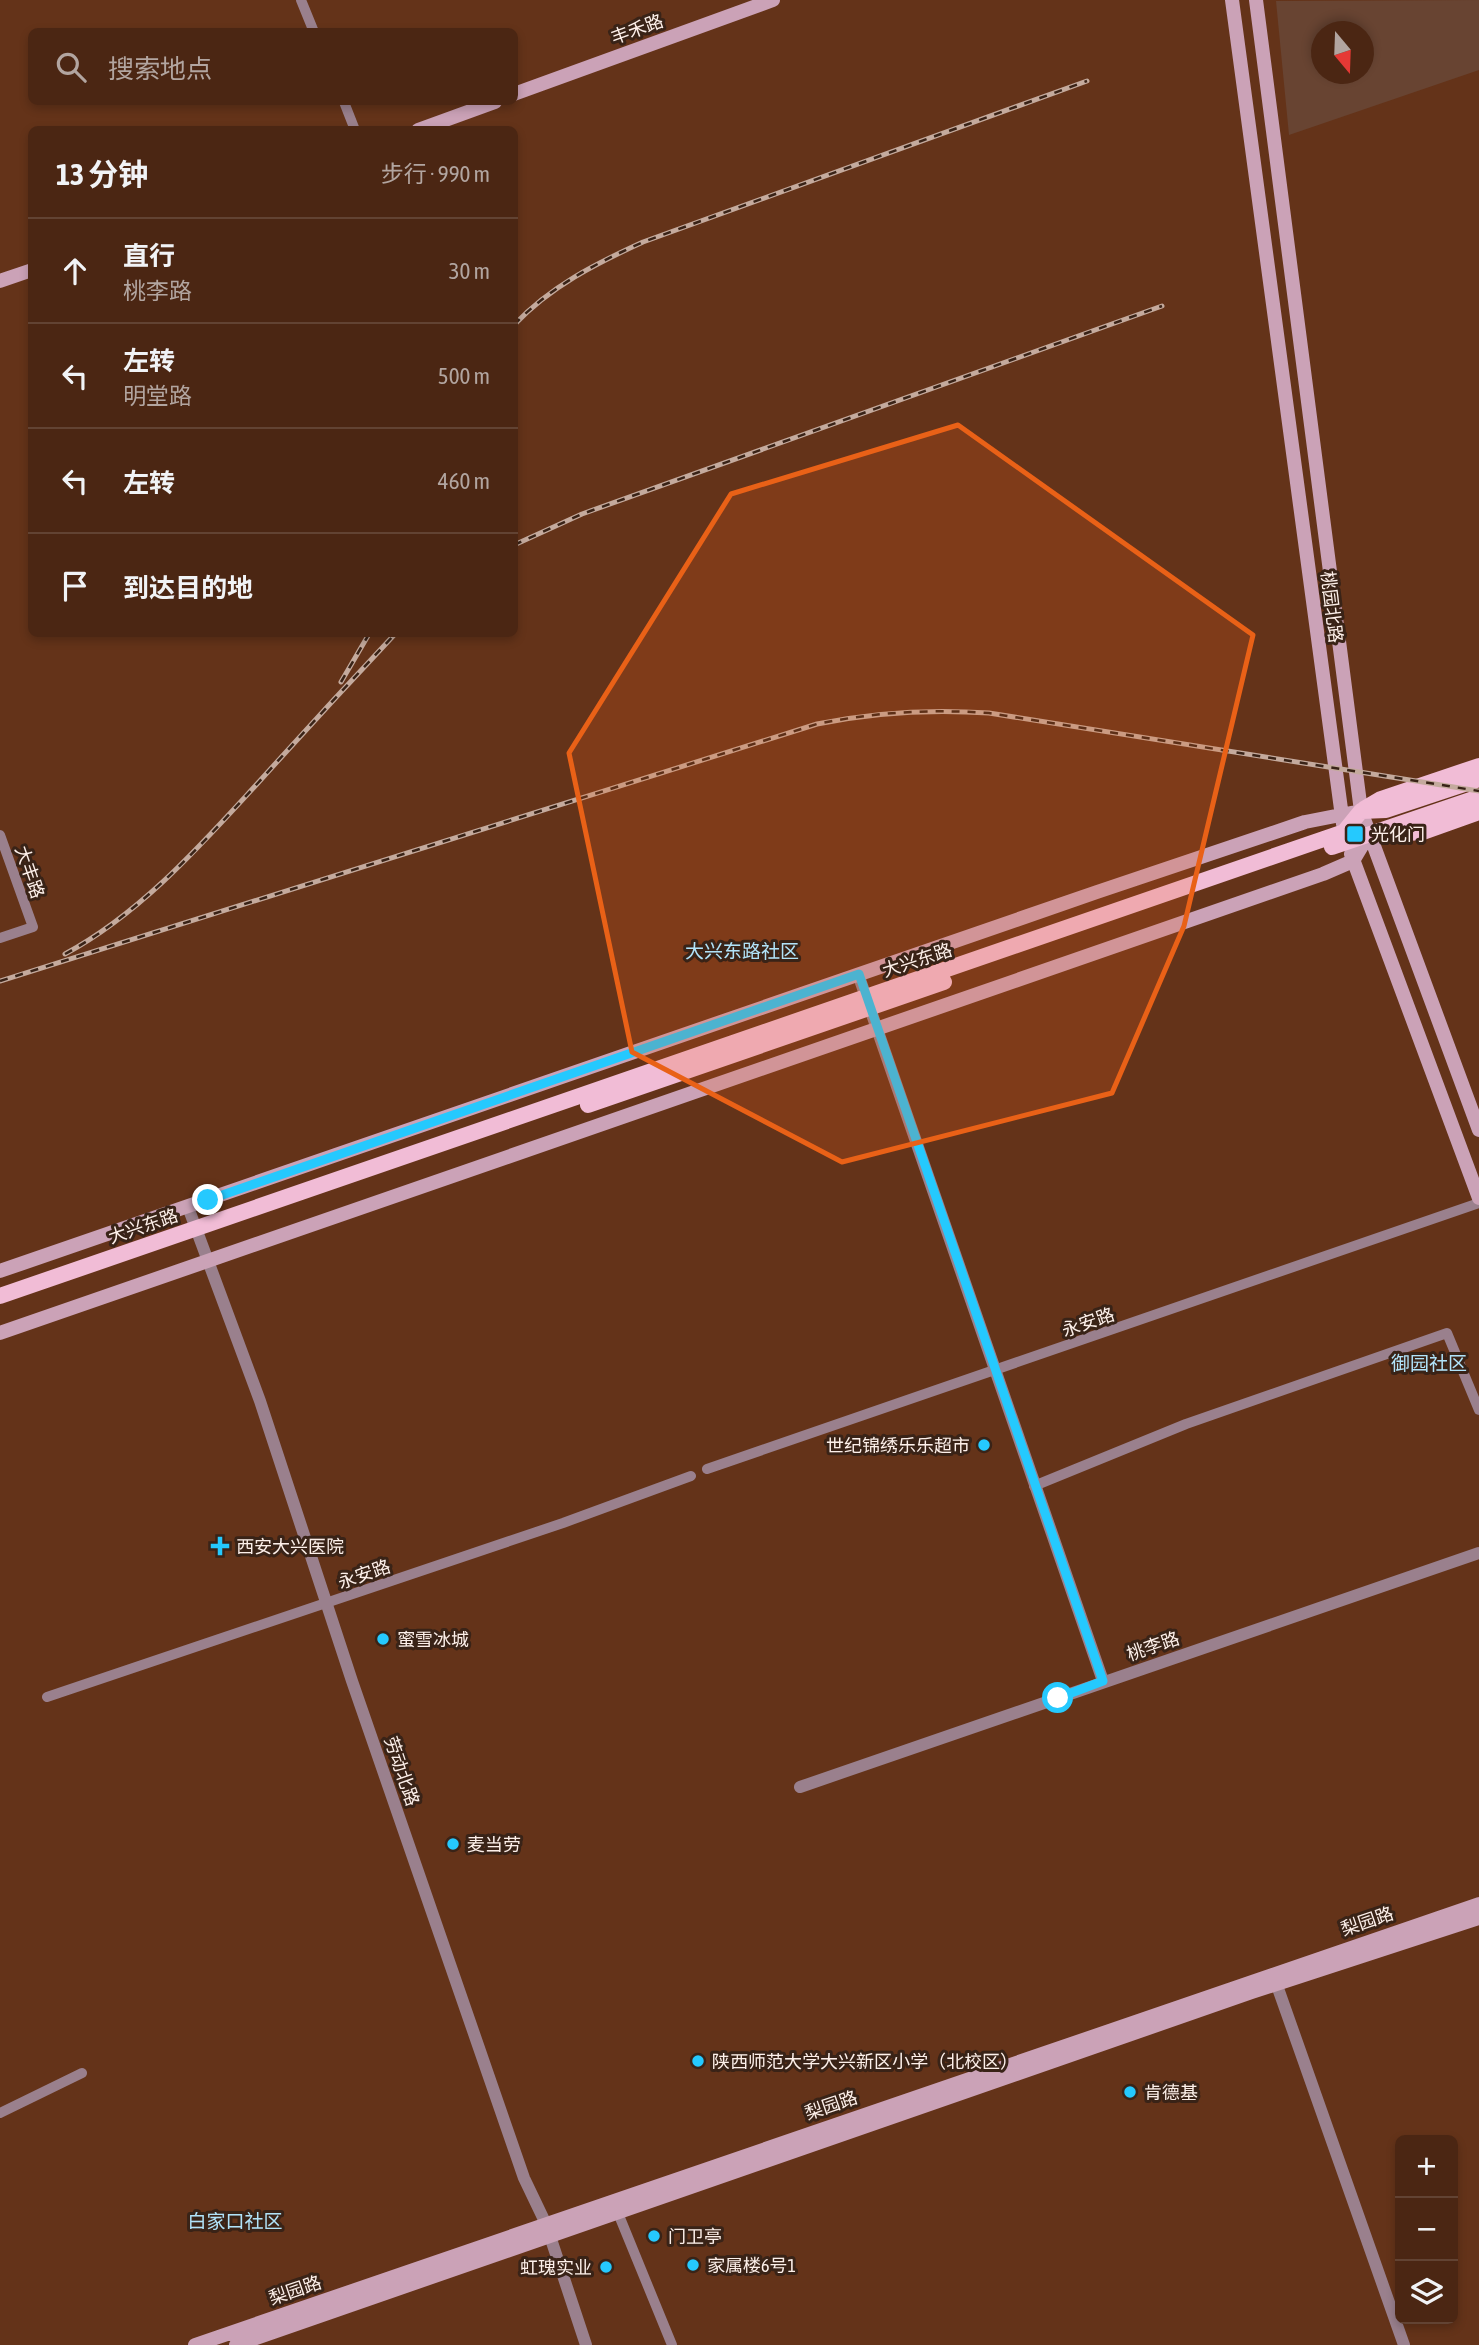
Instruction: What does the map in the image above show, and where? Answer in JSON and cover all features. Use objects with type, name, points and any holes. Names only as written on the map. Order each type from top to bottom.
[{"type":"main road","name":"丰禾路","points":[[518,92],[740,6],[773,0]]},
{"type":"main road","name":"桃园北路","points":[[1232,0],[1345,837],[1479,1200]]},
{"type":"main road","name":"桃园北路","points":[[1256,0],[1361,811],[1368,836],[1479,1130]]},
{"type":"main road","points":[[429,126],[487,105]]},
{"type":"main road","points":[[0,281],[28,271]]},
{"type":"main road","points":[[1345,837],[1361,811],[1381,799],[1479,766]]},
{"type":"main road","points":[[0,1271],[1305,822],[1361,811],[1386,810],[1479,779]]},
{"type":"main road","name":"大兴东路","points":[[1368,836],[1479,797]]},
{"type":"main road","name":"大兴东路","points":[[0,1296],[197,1233],[1345,837],[1423,832],[1479,812]]},
{"type":"main road","points":[[0,1333],[1353,861],[1368,836]]},
{"type":"main road","name":"大兴东路","points":[[0,1307],[197,1233]]},
{"type":"main road","name":"梨园路","points":[[195,2345],[547,2230],[1275,1980],[1479,1904]]},
{"type":"main road","name":"梨园路","points":[[236,2345],[261,2341],[547,2230],[618,2213],[1252,1992],[1275,1980],[1479,1918]]},
{"type":"street","points":[[301,0],[312,28]]},
{"type":"street","points":[[345,105],[353,126]]},
{"type":"street","name":"大丰路","points":[[0,835],[33,927],[0,938]]},
{"type":"street","points":[[859,974],[1103,1681]]},
{"type":"street","name":"永安路","points":[[708,1469],[996,1371],[1479,1200]]},
{"type":"street","name":"劳动北路","points":[[188,1207],[260,1401],[524,2178],[547,2230],[586,2345]]},
{"type":"street","points":[[1034,1486],[1186,1424],[1447,1333],[1479,1410]]},
{"type":"street","name":"永安路","points":[[47,1697],[563,1523],[691,1476]]},
{"type":"street","name":"桃李路","points":[[800,1787],[1479,1553]]},
{"type":"street","points":[[1275,1980],[1404,2345]]},
{"type":"street","points":[[0,2113],[82,2073]]},
{"type":"street","points":[[618,2213],[671,2345]]},
{"type":"highlighted area","points":[[958,425],[1253,635],[1184,926],[1112,1093],[842,1162],[632,1052],[569,753],[731,494]]},
{"type":"shaded area","points":[[1479,0],[1479,70],[1289,135],[1276,1]]},
{"type":"railway","points":[[518,321],[558,287],[643,242],[1087,81]]},
{"type":"railway","points":[[518,543],[582,514],[1162,306]]},
{"type":"railway","points":[[341,682],[367,637]]},
{"type":"railway","points":[[65,954],[119,919],[168,877],[214,831],[392,637]]},
{"type":"railway","points":[[0,981],[817,724],[881,714],[945,711],[989,713],[1479,791]]},
{"type":"place","name":"光化门","points":[[1355,834]]},
{"type":"place","name":"世纪锦绣乐乐超市","points":[[984,1445]]},
{"type":"place","name":"西安大兴医院","points":[[220,1546]]},
{"type":"place","name":"蜜雪冰城","points":[[383,1639]]},
{"type":"place","name":"麦当劳","points":[[453,1844]]},
{"type":"place","name":"陕西师范大学大兴新区小学（北校区）","points":[[698,2061]]},
{"type":"place","name":"肯德基","points":[[1130,2092]]},
{"type":"place","name":"门卫亭","points":[[654,2236]]},
{"type":"place","name":"家属楼6号1","points":[[693,2265]]},
{"type":"place","name":"虹瑰实业","points":[[606,2267]]},
{"type":"district","name":"大兴东路社区","points":[[742,951]]},
{"type":"district","name":"御园社区","points":[[1429,1363]]},
{"type":"district","name":"白家口社区","points":[[235,2221]]},
{"type":"route","points":[[208,1200],[859,974],[1103,1681],[1058,1698]]}]
